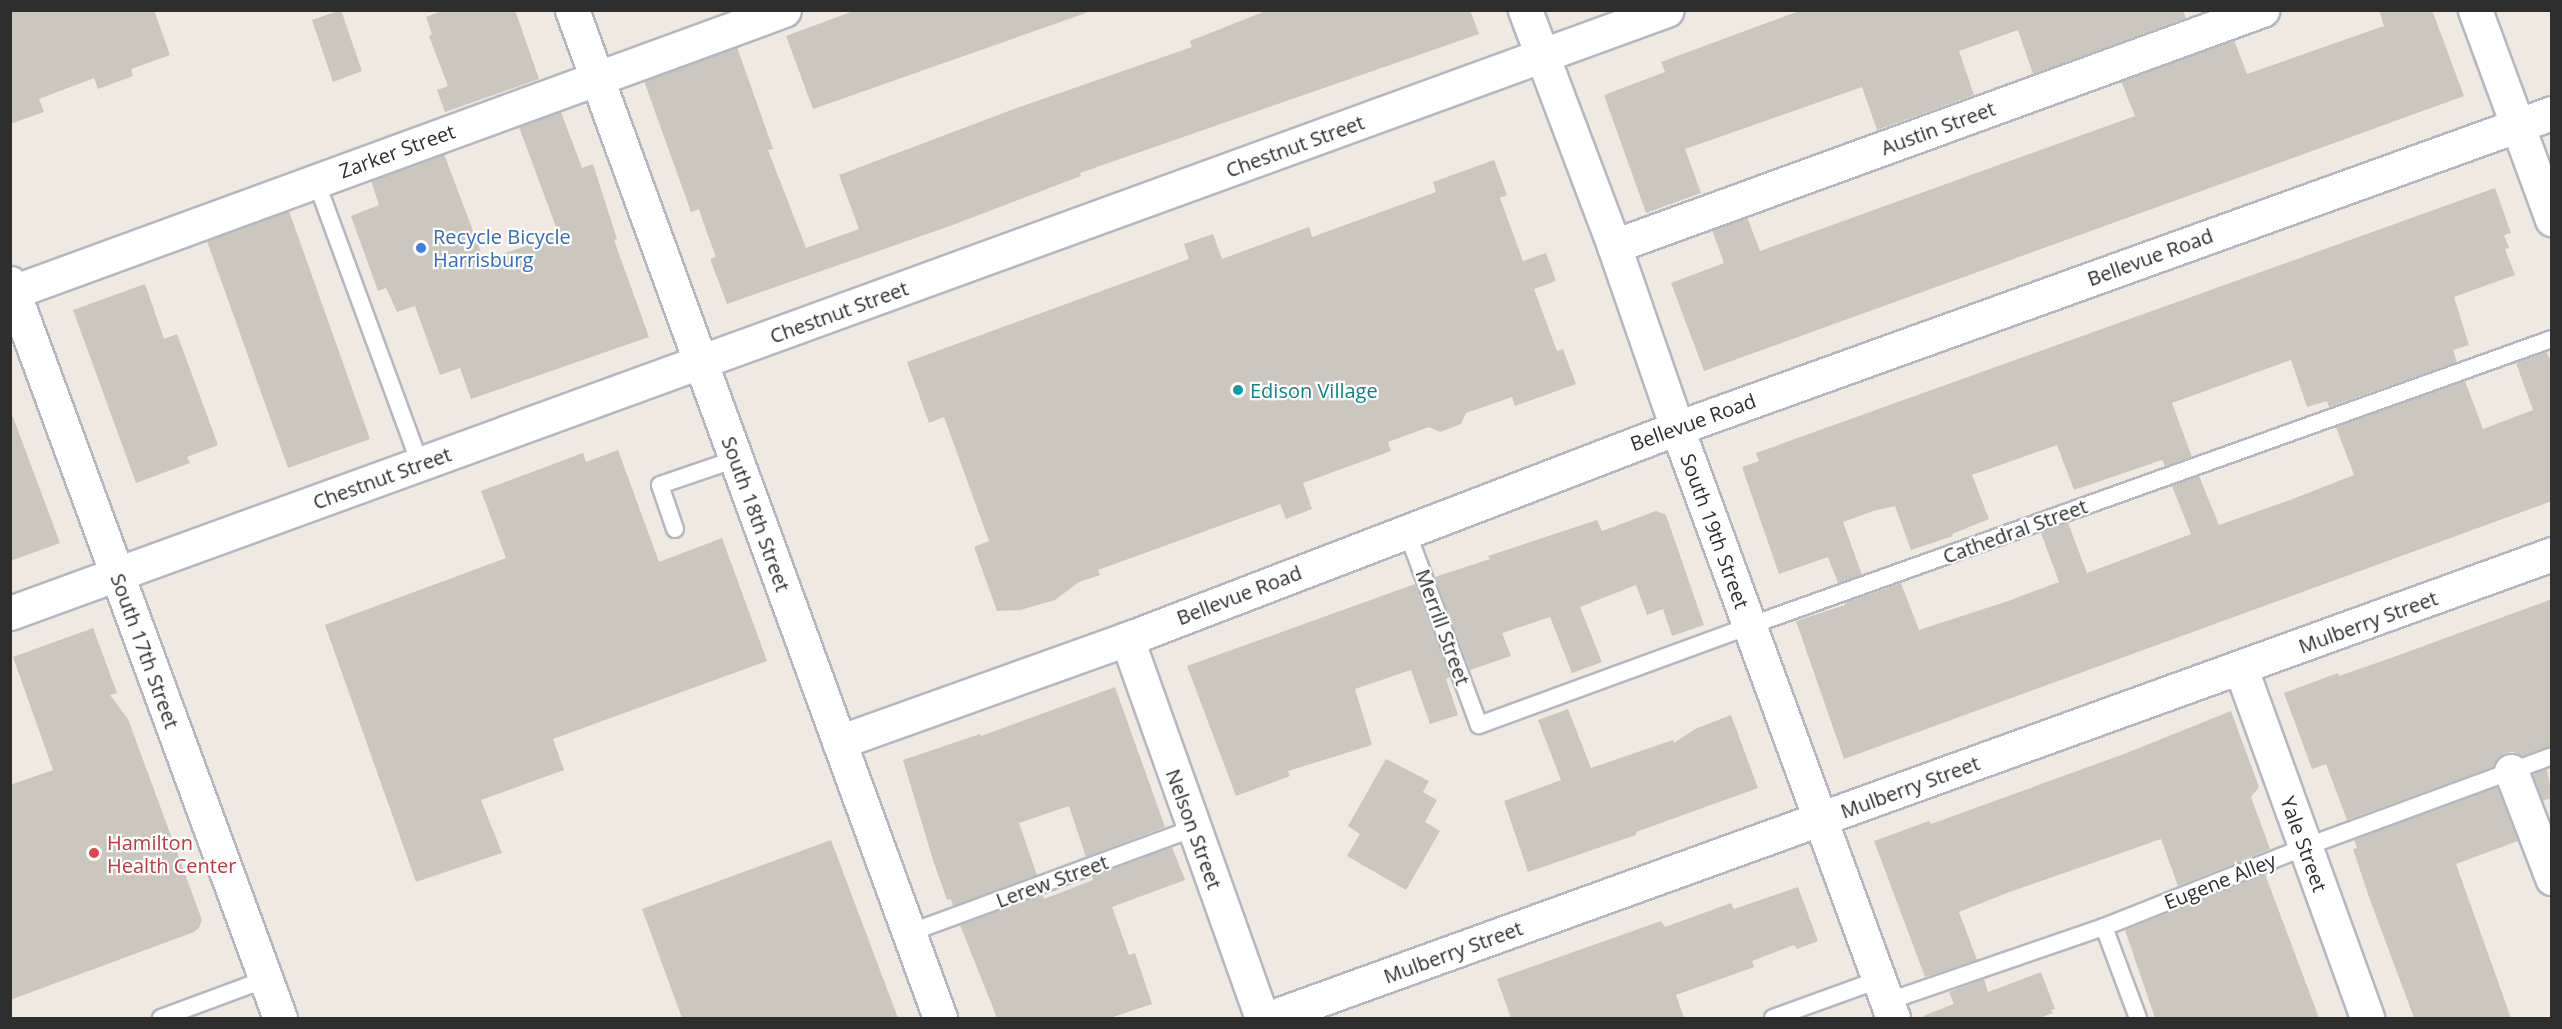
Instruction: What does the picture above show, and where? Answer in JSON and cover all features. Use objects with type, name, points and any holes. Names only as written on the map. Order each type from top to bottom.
[{"type":"street","name":"South 18th Street","points":[[572,10],[940,1018]]},
{"type":"street","name":"Zarker Street","points":[[11,289],[316,181],[784,10]]},
{"type":"street","name":"South 19th Street","points":[[1525,10],[1614,246],[1677,428],[1886,1000]]},
{"type":"street","name":"Chestnut Street","points":[[10,613],[1667,10]]},
{"type":"street","name":"Austin Street","points":[[1614,246],[2262,10]]},
{"type":"street","points":[[2475,10],[2552,219]]},
{"type":"street","name":"Bellevue Road","points":[[839,742],[1127,639],[1406,530],[1677,428],[2552,113]]},
{"type":"street","name":"South 17th Street","points":[[11,289],[280,1018]]},
{"type":"street","name":"Mulberry Street","points":[[1269,1018],[2241,669],[2552,554]]},
{"type":"street","name":"Nelson Street","points":[[1127,639],[1262,1018]]},
{"type":"street","name":"Yale Street","points":[[2241,669],[2367,1018]]},
{"type":"street","points":[[2511,771],[2552,878]]},
{"type":"lane","points":[[316,181],[420,464]]},
{"type":"lane","name":"Cathedral Street","points":[[1479,725],[2552,339]]},
{"type":"lane","points":[[675,530],[660,485],[736,459]]},
{"type":"lane","name":"Merrill Street","points":[[1406,530],[1479,725]]},
{"type":"lane","name":"Eugene Alley","points":[[1773,1018],[1886,1000],[2104,927],[2305,847],[2552,756]]},
{"type":"lane","name":"Lerew Street","points":[[909,933],[1194,828]]},
{"type":"lane","points":[[2104,927],[2138,1018]]},
{"type":"lane","points":[[161,1018],[266,979]]},
{"type":"building","points":[[10,10],[154,10],[170,55],[131,69],[133,76],[98,89],[94,78],[39,99],[44,112],[10,124]]},
{"type":"building","points":[[341,10],[362,71],[333,82],[312,20]]},
{"type":"building","points":[[444,10],[515,10],[539,79],[445,112],[437,90],[448,86],[429,36],[432,34],[426,17]]},
{"type":"building","points":[[856,10],[1085,10],[1086,13],[813,109],[786,36]]},
{"type":"building","points":[[1268,10],[1470,10],[1479,34],[1080,173],[1081,176],[950,226],[727,304],[710,259],[716,257],[699,209],[691,212],[644,81],[737,47],[773,149],[768,150],[806,248],[859,229],[839,175],[1014,109],[1192,47],[1190,41]]},
{"type":"building","points":[[1802,10],[2183,10],[2186,18],[2033,74],[2018,30],[1959,51],[1974,95],[1877,130],[1862,87],[1685,149],[1701,193],[1646,213],[1604,95],[1665,72],[1661,62]]},
{"type":"building","points":[[2379,10],[2432,10],[2464,96],[1704,371],[1671,283],[1724,263],[1712,230],[1747,217],[1760,251],[2135,116],[2121,81],[2234,40],[2247,74],[2384,26]]},
{"type":"building","points":[[561,112],[582,168],[593,164],[617,239],[614,240],[649,337],[471,399],[460,368],[440,375],[415,306],[397,312],[386,288],[378,291],[351,216],[379,205],[371,181],[444,154],[484,260],[559,235],[519,127]]},
{"type":"building","name":"Edison Village","points":[[1494,160],[1507,195],[1500,198],[1523,261],[1546,253],[1556,281],[1534,289],[1557,351],[1563,349],[1576,384],[1515,406],[1512,397],[1466,413],[1461,424],[1440,432],[1429,427],[1388,442],[1391,451],[1303,483],[1312,509],[1286,519],[1280,504],[1098,570],[1100,575],[1079,582],[1055,600],[1020,610],[997,611],[974,547],[989,541],[944,417],[929,423],[907,362],[1189,259],[1184,244],[1213,234],[1222,259],[1309,227],[1312,237],[1436,192],[1433,182]]},
{"type":"building","points":[[2495,188],[2511,233],[2504,235],[2509,248],[2505,249],[2515,275],[2454,297],[2469,345],[2453,350],[2457,362],[2329,407],[2327,401],[2307,407],[2291,360],[2172,403],[2192,457],[2165,466],[2162,460],[2074,490],[2057,445],[1972,475],[1989,519],[1952,534],[1953,536],[1911,550],[1895,506],[1843,522],[1862,575],[1838,583],[1828,557],[1779,574],[1742,467],[1759,461],[1756,453]]},
{"type":"building","points":[[289,211],[370,439],[288,468],[207,241]]},
{"type":"building","points":[[145,284],[164,339],[177,334],[218,445],[187,457],[190,463],[136,483],[73,310]]},
{"type":"building","points":[[2547,352],[2552,365],[2552,501],[1844,759],[1796,621],[1901,583],[1919,630],[2008,601],[2059,582],[2041,533],[2068,523],[2087,573],[2191,534],[2172,486],[2199,476],[2219,525],[2354,475],[2336,427],[2465,381],[2483,429],[2533,410],[2516,363]]},
{"type":"building","points":[[13,417],[60,543],[10,561],[10,418]]},
{"type":"building","points":[[618,450],[659,562],[722,538],[767,661],[553,739],[564,770],[481,800],[502,853],[416,882],[325,625],[506,558],[481,491],[583,453],[586,462]]},
{"type":"building","points":[[1656,511],[1666,515],[1704,625],[1672,636],[1663,609],[1647,615],[1636,585],[1580,607],[1602,662],[1572,673],[1550,617],[1502,633],[1511,656],[1470,670],[1435,577],[1490,559],[1488,556],[1597,520],[1602,531]]},
{"type":"building","points":[[1415,584],[1450,677],[1446,679],[1458,715],[1430,724],[1411,670],[1355,689],[1372,745],[1288,771],[1290,776],[1236,796],[1187,666]]},
{"type":"building","points":[[2552,599],[2552,746],[2522,756],[2513,752],[2505,753],[2497,759],[2493,767],[2347,820],[2326,764],[2312,769],[2284,693],[2338,673],[2339,676],[2388,659]]},
{"type":"building","name":"Hamilton Health Center","points":[[93,628],[117,693],[110,695],[128,719],[202,920],[199,928],[194,932],[10,1000],[10,785],[53,770],[13,657]]},
{"type":"building","points":[[1115,687],[1165,827],[1086,857],[1069,806],[1019,823],[1037,875],[953,906],[951,899],[947,900],[933,860],[903,760],[980,734],[981,736]]},
{"type":"building","points":[[1568,709],[1591,768],[1673,740],[1674,743],[1695,729],[1731,715],[1758,788],[1636,832],[1636,835],[1528,872],[1504,801],[1561,780],[1538,720]]},
{"type":"building","points":[[2231,711],[2259,787],[2251,797],[2270,849],[2178,886],[2161,839],[2007,893],[1959,912],[1977,960],[1925,977],[1874,841],[1929,821],[1931,824],[2124,754]]},
{"type":"building","points":[[1386,759],[1429,781],[1423,792],[1437,800],[1425,822],[1440,831],[1406,890],[1347,856],[1360,834],[1348,826]]},
{"type":"building","points":[[2547,769],[2552,798],[2542,801],[2532,774]]},
{"type":"building","points":[[2497,787],[2518,841],[2456,864],[2511,1018],[2414,1018],[2369,897],[2353,849],[2357,848],[2354,840]]},
{"type":"building","points":[[831,840],[898,1018],[682,1018],[642,909]]},
{"type":"building","points":[[1172,847],[1185,880],[1112,907],[1129,955],[1135,953],[1152,1004],[1110,1018],[997,1018],[960,925],[1043,895],[1044,899],[1093,880],[1092,877]]},
{"type":"building","points":[[2265,874],[2319,1018],[2155,1018],[2125,930]]},
{"type":"building","points":[[1798,887],[1818,941],[1797,949],[1794,945],[1752,961],[1754,967],[1676,995],[1684,1018],[1511,1018],[1497,979],[1661,921],[1665,927],[1731,903],[1734,909]]},
{"type":"building","points":[[2041,972],[2055,1009],[2051,1010],[2053,1013],[2039,1018],[1924,1018],[1923,1016],[1954,1004],[1949,992],[1984,979],[1988,992]]},
{"type":"place","name":"Recycle Bicycle Harrisburg","points":[[421,248]]},
{"type":"place","name":"Edison Village","points":[[1238,390]]},
{"type":"place","name":"Hamilton Health Center","points":[[94,853]]}]
